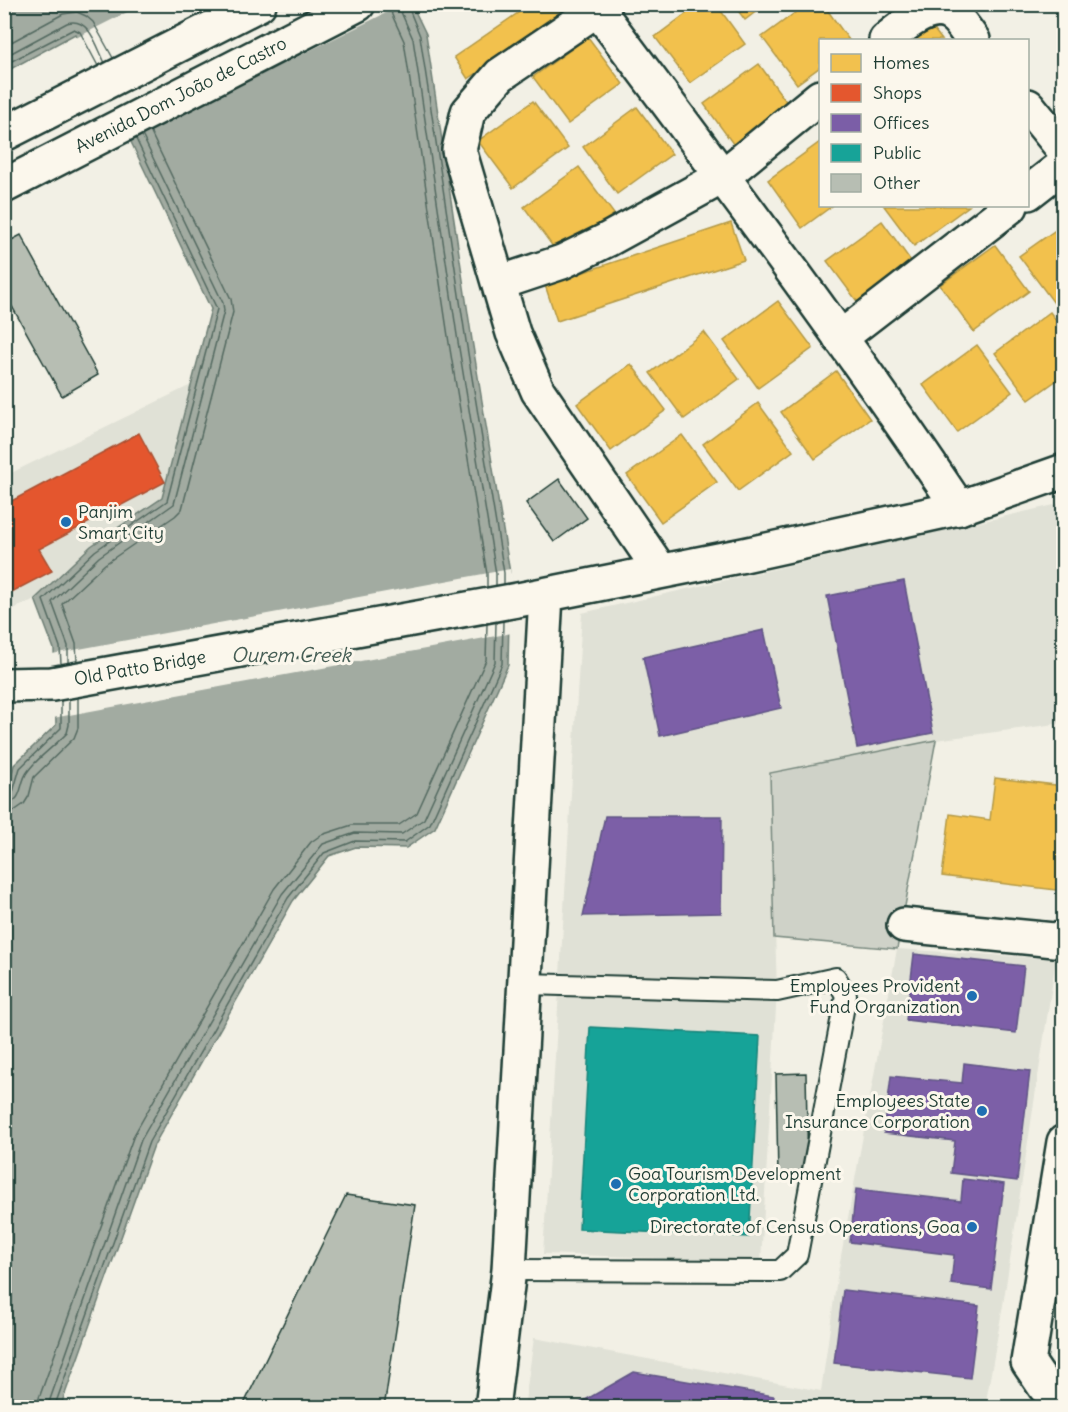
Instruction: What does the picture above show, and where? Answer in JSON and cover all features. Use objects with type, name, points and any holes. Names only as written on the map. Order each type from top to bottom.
[{"type":"street","points":[[4,134],[259,4]]},
{"type":"street","name":"Avenida Dom João de Castro","points":[[4,186],[358,4]]},
{"type":"street","points":[[660,570],[538,391],[513,333],[459,150],[468,112],[500,75],[602,7],[959,508]]},
{"type":"street","points":[[887,39],[908,21],[937,10],[952,14],[973,39]]},
{"type":"street","points":[[499,283],[562,262],[598,245],[722,177],[819,98]]},
{"type":"street","points":[[1029,107],[1064,150]]},
{"type":"street","points":[[1029,192],[1064,165]]},
{"type":"street","points":[[840,338],[1010,207]]},
{"type":"street","name":"Old Patto Bridge","points":[[4,685],[52,684],[534,597],[744,555],[959,508],[1064,471]]},
{"type":"street","points":[[492,1407],[509,1270],[526,984],[534,597]]},
{"type":"street","points":[[904,925],[1064,941]]},
{"type":"street","points":[[1064,1142],[1061,1176],[1028,1362],[1046,1387],[1064,1390]]},
{"type":"lane","points":[[509,1270],[780,1271],[798,1255],[846,995],[836,978],[777,991],[526,984]]},
{"type":"shaded area","name":"Panjim Smart City","points":[[191,385],[162,498],[91,546],[35,599],[5,613],[5,476]]},
{"type":"shaded area","points":[[1063,503],[1063,723],[936,740],[770,774],[777,991],[761,1261],[543,1254],[582,613]]},
{"type":"shaded area","points":[[936,740],[897,949],[774,938],[770,773]]},
{"type":"shaded area","points":[[897,949],[1056,959],[1003,1305],[985,1407],[524,1408],[534,1338],[821,1391],[837,1278]]},
{"type":"water","name":"Ourem Creek","points":[[5,5],[412,5],[426,34],[510,573],[508,665],[435,828],[406,848],[356,847],[329,856],[293,901],[154,1145],[60,1408],[5,1407],[5,800],[14,765],[56,725],[54,649],[35,599],[91,546],[162,498],[211,309],[131,142],[75,34],[5,72]]},
{"type":"pier","points":[[141,5],[402,5],[127,141],[74,39]]},
{"type":"pier","points":[[510,569],[513,584],[512,633],[53,718],[52,654]]},
{"type":"building: Homes","points":[[531,4],[579,4],[468,79],[454,57]]},
{"type":"building: Homes","points":[[699,4],[716,4],[745,44],[690,83],[655,37]]},
{"type":"building: Homes","points":[[733,4],[766,4],[745,20]]},
{"type":"building: Homes","points":[[807,4],[823,4],[848,39],[819,39],[819,68],[797,84],[762,37]]},
{"type":"building: Homes","points":[[932,27],[941,39],[915,39]]},
{"type":"building: Homes","points":[[588,37],[623,84],[568,124],[533,77]]},
{"type":"building: Homes","points":[[759,64],[793,111],[739,152],[704,104]]},
{"type":"building: Homes","points":[[533,101],[568,148],[513,188],[478,141]]},
{"type":"building: Homes","points":[[637,107],[672,154],[617,194],[583,147]]},
{"type":"building: Homes","points":[[819,143],[819,207],[831,207],[802,228],[768,180]]},
{"type":"building: Homes","points":[[579,167],[614,214],[559,255],[524,207]]},
{"type":"building: Homes","points":[[885,207],[968,207],[914,246]]},
{"type":"building: Homes","points":[[882,221],[916,268],[862,308],[827,261]]},
{"type":"building: Homes","points":[[731,223],[744,260],[557,321],[545,285]]},
{"type":"building: Homes","points":[[1064,224],[1064,296],[1054,303],[1019,256]]},
{"type":"building: Homes","points":[[995,245],[1029,291],[974,332],[940,285]]},
{"type":"building: Homes","points":[[778,301],[813,348],[758,388],[724,341]]},
{"type":"building: Homes","points":[[1050,312],[1064,331],[1064,375],[1029,400],[995,353]]},
{"type":"building: Homes","points":[[704,332],[739,379],[684,419],[650,373]]},
{"type":"building: Homes","points":[[977,345],[1012,392],[957,432],[923,385]]},
{"type":"building: Homes","points":[[631,364],[666,410],[611,451],[577,404]]},
{"type":"building: Homes","points":[[836,371],[870,419],[815,459],[781,412]]},
{"type":"building: Homes","points":[[758,403],[793,451],[738,491],[703,444]]},
{"type":"building: Homes","points":[[682,435],[717,482],[661,522],[627,475]]},
{"type":"building: Homes","points":[[995,778],[1064,786],[1064,891],[942,876],[950,814],[990,820]]},
{"type":"building: Shops","points":[[139,433],[165,482],[39,549],[52,571],[4,596],[4,505]]},
{"type":"building: Offices","points":[[904,581],[933,733],[857,748],[827,596]]},
{"type":"building: Offices","points":[[764,630],[781,708],[660,736],[643,657]]},
{"type":"building: Offices","points":[[605,816],[722,816],[721,913],[583,916]]},
{"type":"building: Offices","points":[[914,954],[1024,966],[1016,1033],[906,1020]]},
{"type":"building: Offices","points":[[964,1063],[1030,1071],[1017,1181],[951,1173],[955,1141],[884,1133],[891,1076],[962,1083]]},
{"type":"building: Offices","points":[[963,1179],[1004,1184],[991,1289],[951,1284],[954,1255],[850,1242],[856,1189],[961,1201]]},
{"type":"building: Offices","points":[[843,1290],[979,1306],[970,1378],[834,1363]]},
{"type":"building: Offices","points":[[634,1372],[774,1396],[772,1408],[579,1408],[580,1403]]},
{"type":"building: Public","points":[[590,1027],[760,1036],[749,1237],[579,1229]]},
{"type":"building: Other","points":[[21,235],[98,375],[62,396],[4,292],[4,244]]},
{"type":"building: Other","points":[[559,479],[587,518],[554,542],[526,503]]},
{"type":"building: Other","points":[[806,1073],[808,1174],[778,1175],[776,1074]]},
{"type":"building: Other","points":[[346,1195],[415,1205],[384,1408],[242,1408]]},
{"type":"place","name":"Panjim Smart City","points":[[66,522]]},
{"type":"place","name":"Employees Provident Fund Organization","points":[[972,996]]},
{"type":"place","name":"Employees State Insurance Corporation","points":[[982,1111]]},
{"type":"place","name":"Goa Tourism Development Corporation Ltd.","points":[[616,1184]]},
{"type":"place","name":"Directorate of Census Operations, Goa","points":[[972,1227]]}]
